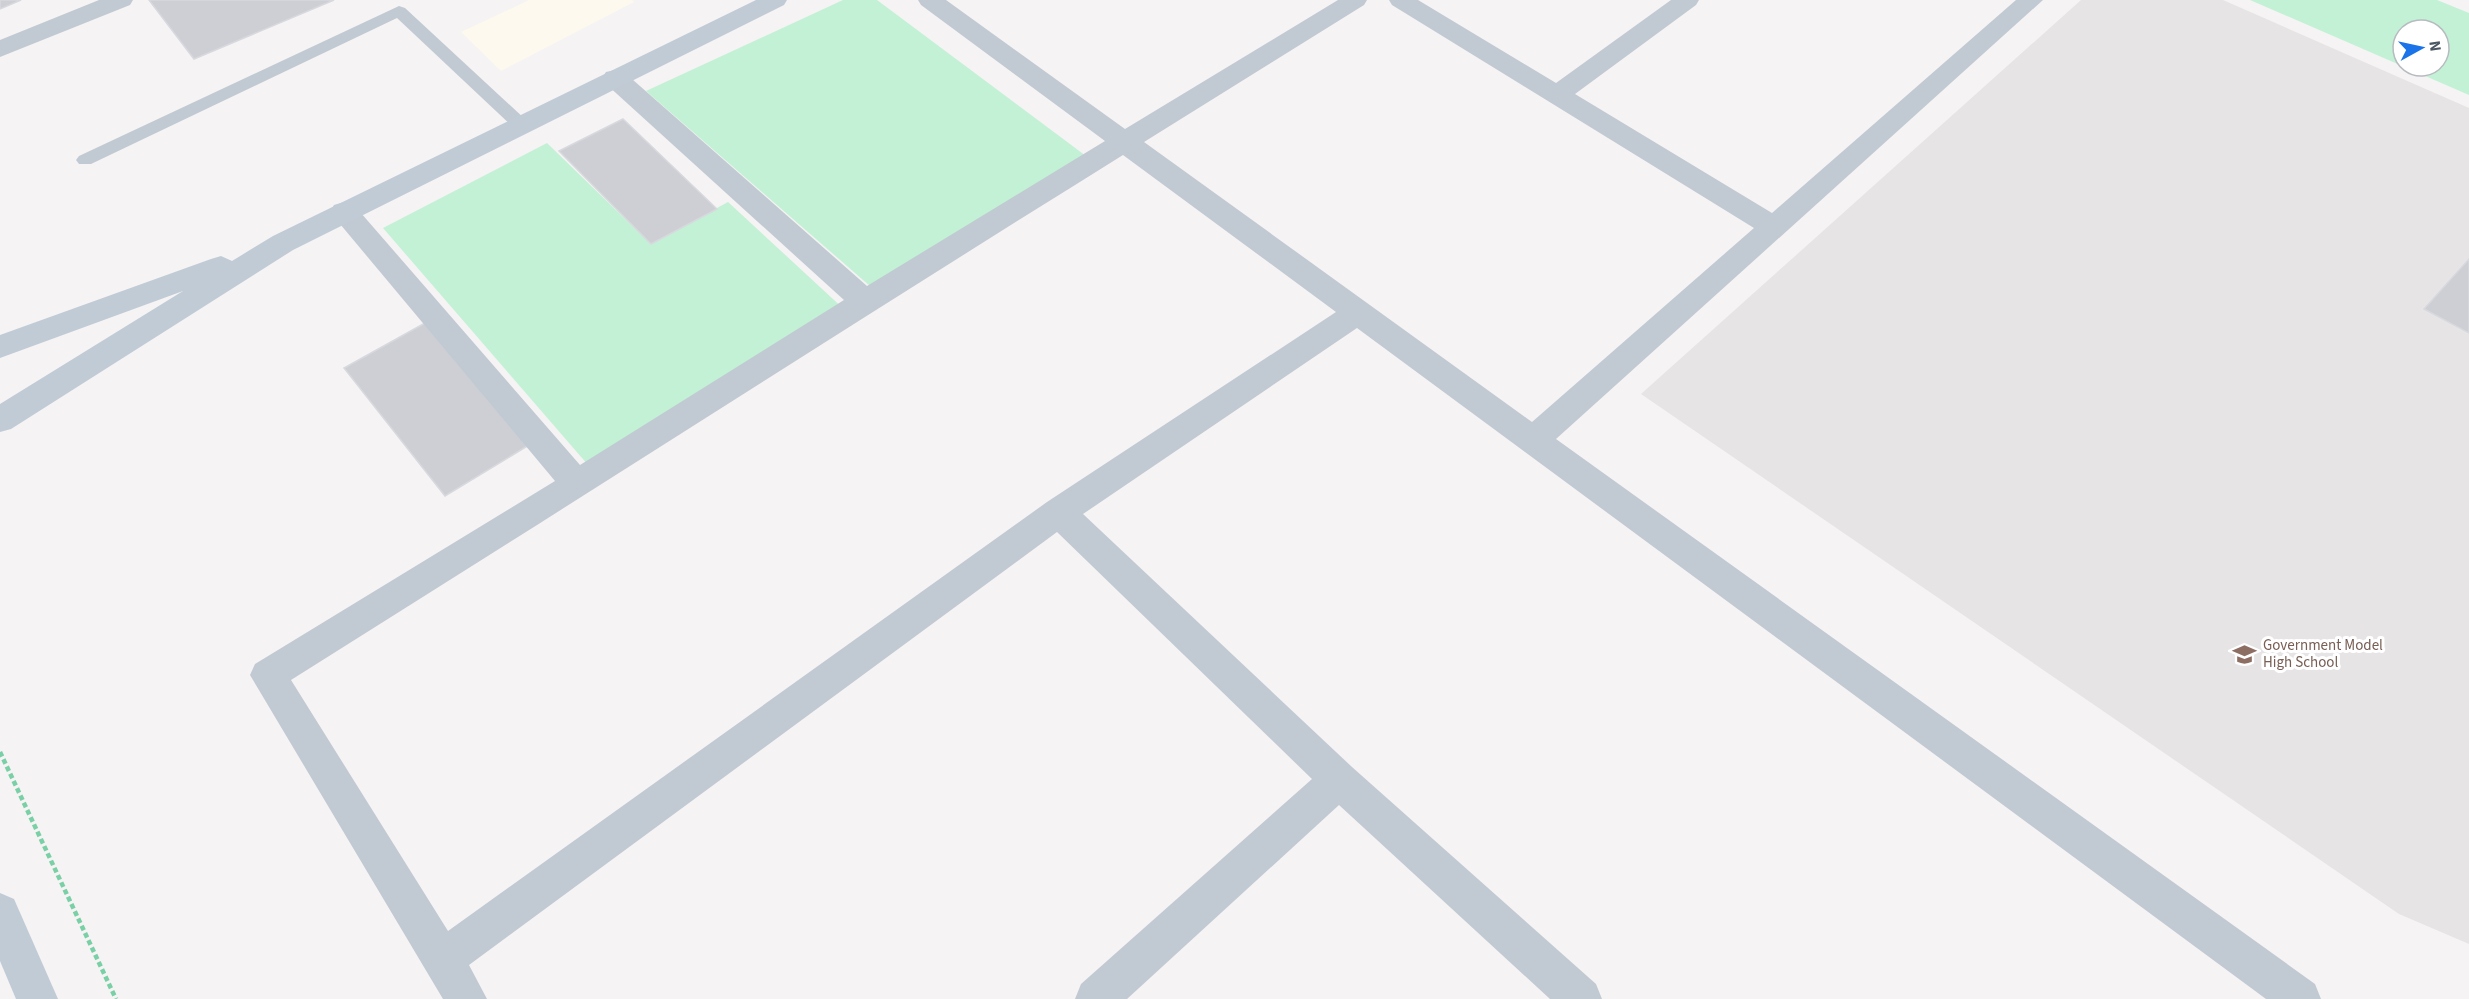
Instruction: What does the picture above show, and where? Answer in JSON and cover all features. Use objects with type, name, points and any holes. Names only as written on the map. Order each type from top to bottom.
[{"type":"street","points":[[0,28],[70,0]]},
{"type":"street","points":[[0,49],[121,0]]},
{"type":"street","points":[[0,420],[283,243],[775,0]]},
{"type":"street","points":[[930,0],[2300,999]]},
{"type":"street","points":[[466,999],[268,675],[577,484],[864,301],[1126,143],[1355,0]]},
{"type":"street","points":[[1401,0],[1774,227]]},
{"type":"street","points":[[1557,95],[1687,0]]},
{"type":"street","points":[[1533,440],[2031,0]]},
{"type":"street","points":[[615,78],[864,301]]},
{"type":"street","points":[[344,212],[577,484]]},
{"type":"street","points":[[0,347],[283,243]]},
{"type":"street","points":[[442,960],[1059,512],[1358,312]]},
{"type":"street","points":[[1059,512],[1339,780],[1581,999]]},
{"type":"street","points":[[1096,999],[1339,780]]},
{"type":"street","points":[[0,913],[37,999]]},
{"type":"lane","points":[[85,160],[399,11],[520,124]]},
{"type":"path","points":[[0,752],[116,999]]},
{"type":"shaded area","points":[[529,0],[632,0],[634,2],[501,71],[461,32]]},
{"type":"shaded area","name":"Government Model High School","points":[[2081,0],[2223,0],[2391,74],[2391,78],[2401,78],[2469,108],[2469,944],[2399,914],[1641,394]]},
{"type":"green space","points":[[843,0],[877,0],[1094,162],[878,293],[646,91]]},
{"type":"green space","points":[[2250,0],[2437,0],[2469,13],[2469,95],[2430,78],[2451,78],[2451,18],[2391,18],[2391,61]]},
{"type":"green space","points":[[547,143],[651,244],[728,202],[847,312],[595,473],[383,228]]},
{"type":"building","points":[[0,0],[21,0],[0,9]]},
{"type":"building","points":[[149,0],[334,0],[194,59]]},
{"type":"building","points":[[623,119],[717,209],[651,244],[559,151]]},
{"type":"building","points":[[2469,259],[2469,333],[2424,309]]},
{"type":"building","points":[[425,323],[529,445],[445,496],[344,368]]},
{"type":"place","name":"Government Model High School","points":[[2245,654]]}]
